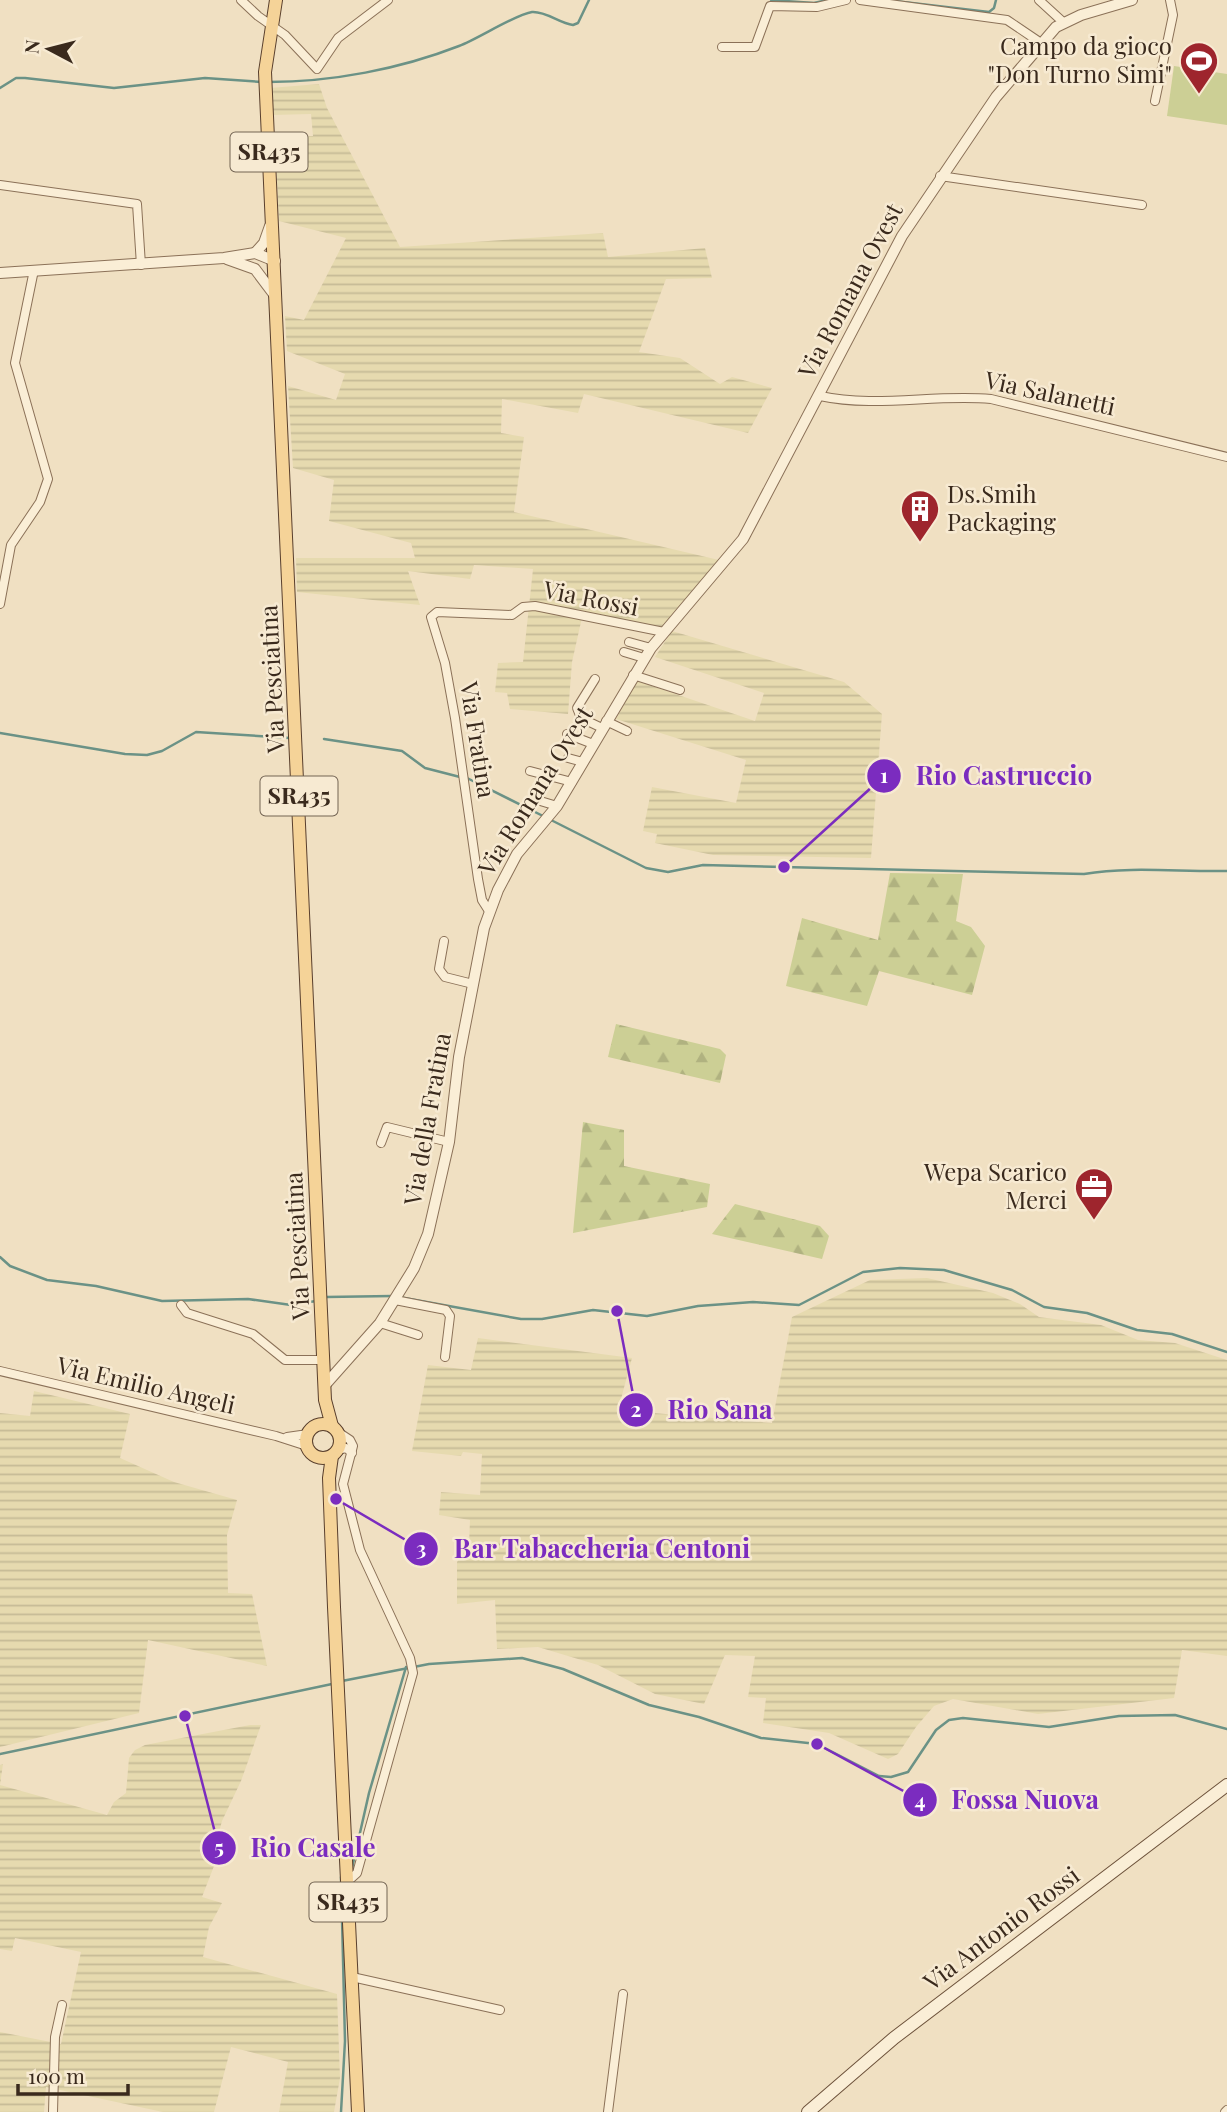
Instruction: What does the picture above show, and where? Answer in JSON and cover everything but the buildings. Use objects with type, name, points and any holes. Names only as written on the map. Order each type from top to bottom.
[{"type":"main road","name":"Via Pesciatina","points":[[276,0],[270,25],[265,82],[325,1385],[326,1400],[340,1441],[330,1455],[329,1478],[358,2112]]},
{"type":"main road","name":"Via Pesciatina","points":[[326,1400],[310,1435],[312,1454],[330,1455]]},
{"type":"main road","points":[[310,1435],[335,1429]]},
{"type":"main road","name":"Via Antonio Rossi","points":[[808,2112],[894,2038],[1227,1785]]},
{"type":"main road","points":[[352,2112],[356,2077]]},
{"type":"street","points":[[241,0],[285,35],[317,69],[338,38],[388,0]]},
{"type":"street","points":[[722,47],[755,47],[770,6],[817,7],[846,0]]},
{"type":"street","points":[[860,0],[1007,20],[1041,43]]},
{"type":"street","points":[[1038,0],[1063,22]]},
{"type":"street","name":"Via Romana Ovest","points":[[489,911],[517,854],[572,782],[644,658],[743,539],[902,236],[940,176],[996,97],[1041,43],[1063,22],[1132,0]]},
{"type":"street","points":[[1156,101],[1173,15],[1170,0]]},
{"type":"street","points":[[940,176],[1142,205]]},
{"type":"street","points":[[0,185],[137,204],[141,265]]},
{"type":"street","points":[[255,253],[264,243],[273,218]]},
{"type":"street","points":[[0,273],[141,265],[255,253],[275,261]]},
{"type":"street","points":[[224,258],[255,269],[277,299]]},
{"type":"street","points":[[255,269],[275,261]]},
{"type":"street","points":[[0,604],[6,559],[11,545],[40,502],[48,479],[15,363],[34,270]]},
{"type":"street","name":"Via Salanetti","points":[[820,396],[859,401],[965,397],[991,399],[1227,457]]},
{"type":"street","name":"Via Rossi","points":[[431,617],[437,612],[512,615],[523,607],[535,606],[664,632]]},
{"type":"street","name":"Via Fratina","points":[[431,617],[445,663],[478,879],[482,900],[489,911]]},
{"type":"street","points":[[629,642],[651,648]]},
{"type":"street","points":[[624,652],[644,658]]},
{"type":"street","points":[[633,675],[681,690]]},
{"type":"street","points":[[595,679],[577,708],[581,718],[627,731]]},
{"type":"street","points":[[567,734],[593,744]]},
{"type":"street","points":[[568,758],[583,762]]},
{"type":"street","points":[[530,771],[572,782]]},
{"type":"street","points":[[537,800],[550,814]]},
{"type":"street","name":"Via della Fratina","points":[[325,1385],[380,1323],[398,1297],[429,1234],[449,1142],[460,1057],[489,911]]},
{"type":"street","points":[[444,941],[439,969],[445,977],[473,984]]},
{"type":"street","points":[[381,1143],[387,1126],[449,1142]]},
{"type":"street","points":[[398,1297],[446,1310],[450,1316],[445,1357]]},
{"type":"street","points":[[181,1305],[187,1313],[253,1334],[285,1360],[324,1360]]},
{"type":"street","points":[[380,1323],[418,1335]]},
{"type":"street","name":"Via Emilio Angeli","points":[[0,1371],[284,1438],[310,1435]]},
{"type":"street","points":[[335,1429],[351,1440],[352,1453],[345,1466],[343,1484],[360,1550],[411,1663],[413,1673],[357,1873],[347,1882]]},
{"type":"street","points":[[330,1455],[346,1448],[352,1453]]},
{"type":"street","points":[[352,1977],[500,2010]]},
{"type":"street","points":[[608,2112],[623,1993]]},
{"type":"street","points":[[53,2112],[55,2037],[62,2006]]},
{"type":"shaded area","points":[[319,84],[327,108],[400,247],[603,233],[608,257],[705,248],[712,278],[666,279],[639,352],[680,358],[720,384],[732,377],[772,388],[748,433],[584,394],[578,413],[502,399],[501,433],[524,437],[514,512],[719,560],[660,629],[583,613],[572,662],[568,714],[510,709],[507,693],[495,692],[498,663],[523,662],[533,569],[474,565],[470,579],[408,571],[420,605],[297,592],[296,558],[415,558],[411,543],[329,521],[334,480],[293,468],[288,386],[336,400],[345,374],[287,351],[285,316],[304,320],[346,238],[279,221],[275,137],[313,136],[311,114],[272,115],[270,88]]},
{"type":"shaded area","points":[[672,631],[844,682],[882,714],[871,858],[713,855],[655,843],[657,834],[643,831],[652,787],[736,803],[746,760],[616,719],[637,681],[755,721],[764,693],[655,657]]},
{"type":"shaded area","points":[[927,1278],[993,1293],[1020,1304],[1039,1317],[1101,1325],[1138,1340],[1175,1343],[1227,1360],[1227,1656],[1182,1650],[1174,1698],[1038,1714],[953,1699],[934,1706],[898,1754],[888,1759],[829,1733],[763,1723],[766,1698],[748,1697],[755,1656],[725,1655],[704,1704],[655,1694],[598,1665],[538,1647],[497,1649],[495,1600],[457,1604],[457,1562],[469,1545],[470,1520],[439,1515],[441,1492],[480,1495],[482,1454],[463,1452],[461,1456],[412,1451],[428,1365],[471,1370],[478,1338],[632,1358],[618,1410],[772,1423],[792,1317],[870,1280]]},
{"type":"shaded area","points":[[34,1391],[130,1414],[120,1458],[174,1482],[237,1500],[227,1535],[228,1593],[252,1594],[267,1666],[148,1640],[139,1713],[0,1747],[0,1413],[30,1416]]},
{"type":"shaded area","points":[[261,1725],[241,1781],[222,1821],[215,1847],[221,1848],[202,1897],[222,1903],[209,1927],[203,1957],[337,1994],[340,2078],[334,2112],[279,2112],[288,2062],[231,2047],[214,2112],[163,2112],[46,2087],[44,2112],[0,2112],[0,2032],[61,2044],[81,1952],[15,1938],[12,1951],[0,1949],[0,1785],[107,1815],[114,1802],[126,1793],[129,1758],[135,1750],[145,1745]]},
{"type":"green space","name":"Campo da gioco \"Don Turno Simi\"","points":[[1174,66],[1227,74],[1227,125],[1167,116]]},
{"type":"green space","points":[[890,873],[963,874],[956,921],[971,927],[985,946],[972,995],[879,971],[867,1006],[786,986],[802,918],[878,940]]},
{"type":"green space","points":[[616,1024],[720,1049],[726,1055],[720,1083],[608,1057]]},
{"type":"green space","points":[[583,1122],[624,1130],[624,1166],[710,1184],[707,1207],[573,1233]]},
{"type":"green space","points":[[735,1204],[820,1226],[829,1236],[822,1259],[712,1234]]},
{"type":"waterway","points":[[268,82],[341,77],[413,61],[459,46],[532,12],[573,25],[578,23],[589,0]]},
{"type":"waterway","points":[[771,0],[814,3],[827,0]]},
{"type":"waterway","points":[[895,1],[989,12],[994,8],[996,0]]},
{"type":"waterway","points":[[0,88],[16,78],[114,88],[205,78],[262,82]]},
{"type":"waterway","points":[[0,733],[125,754],[147,755],[162,751],[196,732],[290,738]]},
{"type":"waterway","points":[[324,739],[402,751],[425,768],[460,777]]},
{"type":"waterway","points":[[467,778],[545,817]]},
{"type":"waterway","points":[[551,820],[646,868],[668,872],[703,865],[1084,874],[1137,870],[1227,871]]},
{"type":"waterway","points":[[0,1257],[10,1266],[47,1280],[96,1286],[162,1301],[248,1299],[291,1305],[316,1301]]},
{"type":"waterway","points":[[399,1297],[521,1319],[542,1319],[593,1310],[647,1316],[698,1306],[753,1302],[799,1305],[863,1272],[900,1268],[944,1270],[1012,1290],[1044,1307],[1087,1313],[1137,1330],[1172,1334],[1227,1352]]},
{"type":"waterway","points":[[326,1297],[392,1296]]},
{"type":"waterway","points":[[342,1681],[429,1664],[522,1658],[563,1669],[649,1705],[699,1717],[761,1738],[817,1744],[879,1776],[891,1777],[908,1772],[936,1730],[949,1720],[963,1718],[1049,1727],[1119,1716],[1175,1715],[1227,1729]]},
{"type":"waterway","points":[[352,1868],[369,1793],[406,1667]]},
{"type":"waterway","points":[[0,1754],[332,1684]]},
{"type":"waterway","points":[[341,1877],[345,2041],[341,2112]]},
{"type":"place","name":"Campo da gioco \"Don Turno Simi\"","points":[[1199,95]]},
{"type":"place","name":"Ds.Smih Packaging","points":[[920,543]]},
{"type":"place","name":"Rio Castruccio","points":[[784,867]]},
{"type":"place","name":"Wepa Scarico Merci","points":[[1094,1221]]},
{"type":"place","name":"Rio Sana","points":[[617,1311]]},
{"type":"place","name":"Bar Tabaccheria Centoni","points":[[336,1499]]},
{"type":"place","name":"Rio Casale","points":[[185,1716]]},
{"type":"place","name":"Fossa Nuova","points":[[817,1744]]}]
